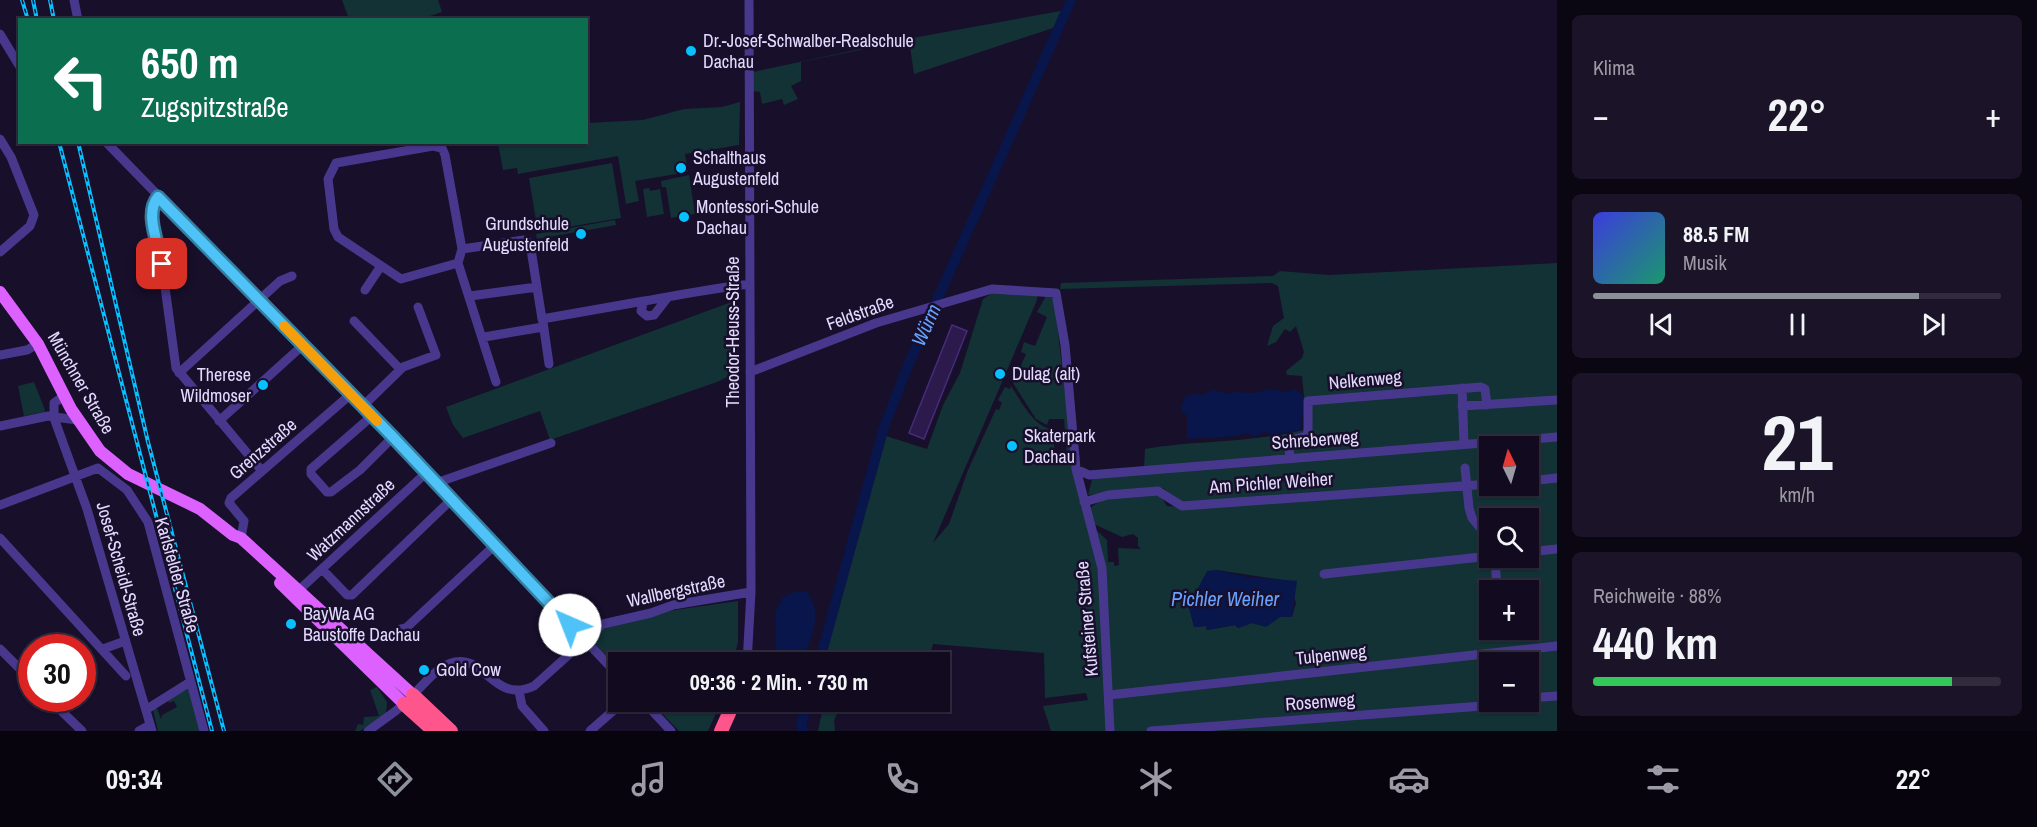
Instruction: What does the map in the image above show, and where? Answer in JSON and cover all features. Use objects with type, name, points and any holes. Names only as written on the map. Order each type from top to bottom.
[{"type":"highway","points":[[409,699],[434,731]]},
{"type":"highway","points":[[409,699],[451,731]]},
{"type":"highway","points":[[721,731],[731,712]]},
{"type":"highway","points":[[730,731],[735,712]]},
{"type":"main road","name":"Münchner Straße","points":[[0,292],[38,344],[77,420],[96,447],[123,471],[200,509],[237,537],[299,590],[409,699]]},
{"type":"main road","name":"Münchner Straße","points":[[237,537],[237,542],[409,699]]},
{"type":"street","points":[[74,0],[78,18]]},
{"type":"street","name":"Theodor-Heuss-Straße","points":[[748,0],[751,592],[748,652]]},
{"type":"street","points":[[1,37],[18,64]]},
{"type":"street","points":[[0,139],[21,180],[34,215],[30,226],[0,252]]},
{"type":"street","points":[[108,144],[487,534],[494,546],[608,664]]},
{"type":"street","points":[[458,263],[401,279],[338,237],[334,229],[328,179],[336,163],[433,146],[442,148],[462,249],[458,263],[496,382]]},
{"type":"street","points":[[158,197],[153,203],[151,214],[159,243],[179,373],[262,471]]},
{"type":"street","points":[[462,249],[527,241],[549,364]]},
{"type":"street","points":[[365,290],[381,266]]},
{"type":"street","points":[[179,373],[280,281],[292,276]]},
{"type":"street","points":[[483,337],[644,301],[750,284]]},
{"type":"street","points":[[470,296],[537,287]]},
{"type":"street","name":"Feldstraße","points":[[750,372],[876,323],[992,289],[1056,293]]},
{"type":"street","name":"Kufsteiner Straße","points":[[1056,293],[1065,345],[1076,469],[1102,568],[1110,731]]},
{"type":"street","points":[[644,301],[641,311],[651,317],[658,312],[668,297]]},
{"type":"street","points":[[363,406],[400,369],[436,355],[418,307]]},
{"type":"street","points":[[354,321],[400,369]]},
{"type":"street","points":[[0,356],[27,350],[38,344]]},
{"type":"street","points":[[219,421],[302,346]]},
{"type":"street","points":[[1462,388],[1464,444]]},
{"type":"street","name":"Nelkenweg","points":[[1290,458],[1288,441],[1306,436],[1308,433],[1308,401],[1483,388],[1486,405]]},
{"type":"street","name":"Grenzstraße","points":[[237,537],[244,521],[229,501],[351,394]]},
{"type":"street","points":[[54,418],[54,403],[64,396]]},
{"type":"street","points":[[1462,406],[1557,400]]},
{"type":"street","points":[[0,426],[48,416],[77,420]]},
{"type":"street","points":[[372,416],[311,469],[311,474],[327,492],[331,492],[360,470],[393,437]]},
{"type":"street","name":"Josef-Scheidl-Straße","points":[[54,418],[76,477],[151,728]]},
{"type":"street","name":"Schreberweg","points":[[1076,469],[1089,475],[1557,437]]},
{"type":"street","points":[[436,483],[551,443]]},
{"type":"street","name":"Karlsfelder Straße","points":[[76,477],[98,468],[113,477],[127,490],[148,522],[204,731]]},
{"type":"street","points":[[1465,468],[1472,518],[1479,527]]},
{"type":"street","name":"Watzmannstraße","points":[[299,590],[426,473]]},
{"type":"street","points":[[0,505],[76,477]]},
{"type":"street","points":[[1539,480],[1557,478]]},
{"type":"street","name":"Am Pichler Weiher","points":[[1084,502],[1108,495],[1158,491],[1182,506],[1479,484]]},
{"type":"street","points":[[322,569],[347,596],[352,595],[452,499]]},
{"type":"street","points":[[0,538],[126,676]]},
{"type":"street","points":[[401,629],[406,628],[494,546]]},
{"type":"street","points":[[1539,551],[1557,549]]},
{"type":"street","points":[[1324,574],[1479,557]]},
{"type":"street","name":"Wallbergstraße","points":[[519,691],[534,686],[603,624],[651,614],[673,605],[751,592]]},
{"type":"street","points":[[103,649],[125,641]]},
{"type":"street","name":"Tulpenweg","points":[[1109,695],[1557,646]]},
{"type":"street","points":[[0,649],[18,667]]},
{"type":"street","points":[[368,731],[409,699],[439,670],[455,662],[473,666],[506,689],[519,691],[522,706],[544,731]]},
{"type":"street","points":[[147,709],[190,682]]},
{"type":"street","points":[[1539,697],[1557,696]]},
{"type":"street","name":"Rosenweg","points":[[1150,731],[1479,706]]},
{"type":"street","points":[[62,712],[82,731]]},
{"type":"street","points":[[590,731],[612,712]]},
{"type":"street","points":[[653,712],[671,731]]},
{"type":"street","points":[[139,731],[151,728]]},
{"type":"green space","points":[[342,0],[438,0],[442,12],[424,18],[349,18]]},
{"type":"green space","points":[[1066,10],[1059,26],[914,74],[909,40],[801,62],[801,81],[791,86],[798,99],[784,105],[782,99],[762,104],[760,92],[753,91],[753,72],[907,39]]},
{"type":"green space","points":[[740,102],[739,145],[685,154],[688,172],[635,181],[639,201],[626,204],[618,156],[518,174],[517,168],[503,170],[498,144],[588,144],[588,123],[643,120],[684,109],[722,107]]},
{"type":"green space","points":[[612,163],[621,218],[538,232],[529,178]]},
{"type":"green space","points":[[689,175],[695,214],[671,218],[666,187],[662,187],[661,181]]},
{"type":"green space","points":[[649,188],[650,191],[660,189],[664,214],[647,217],[643,189]]},
{"type":"green space","points":[[615,220],[616,225],[537,239],[536,234]]},
{"type":"green space","points":[[1557,263],[1557,731],[1112,731],[1095,529],[1107,540],[1108,562],[1114,562],[1114,566],[1119,565],[1118,548],[1141,549],[1138,546],[1138,538],[1133,534],[1122,537],[1094,524],[1090,509],[1095,504],[1112,499],[1160,495],[1167,506],[1185,507],[1163,488],[1088,495],[1093,476],[1144,469],[1145,449],[1267,437],[1307,429],[1302,376],[1287,375],[1286,371],[1302,358],[1304,352],[1296,326],[1290,332],[1285,329],[1276,342],[1267,346],[1273,326],[1284,318],[1278,286],[1272,283],[1060,289],[1061,283],[1273,276],[1280,271],[1329,275]],"holes":[[[1217,570],[1289,581],[1296,603],[1292,617],[1280,617],[1267,625],[1252,623],[1238,628],[1235,625],[1207,630],[1206,626],[1194,627],[1190,608],[1198,603],[1204,579]]]},
{"type":"green space","points":[[994,292],[1037,295],[1037,300],[933,543],[949,524],[968,470],[996,409],[999,410],[1002,403],[998,400],[1005,387],[1010,389],[1011,386],[1034,419],[1053,430],[1055,456],[1052,457],[1067,456],[1064,419],[1049,419],[1047,425],[1036,419],[1013,383],[1026,354],[1021,352],[1024,342],[1035,346],[1047,317],[1037,312],[1046,296],[1054,298],[1068,418],[1070,459],[1073,459],[1099,569],[1107,731],[1051,731],[1043,706],[1088,700],[1086,693],[1045,698],[1044,653],[933,644],[931,652],[825,652],[886,436],[927,449],[943,405],[960,373],[983,299]]},
{"type":"green space","points":[[737,300],[738,372],[717,382],[550,440],[540,411],[463,438],[453,425],[446,407]]},
{"type":"green space","points":[[34,382],[45,410],[24,416],[18,386]]},
{"type":"green space","points":[[738,601],[738,642],[736,652],[608,652],[608,658],[591,640],[607,626],[668,611]]},
{"type":"green space","points":[[188,685],[201,731],[158,731],[153,710],[156,706],[161,719],[162,715],[177,707],[174,701],[169,703],[167,698]]},
{"type":"green space","points":[[377,687],[387,702],[386,713],[360,731],[355,731],[358,724],[363,725],[364,717],[379,716],[370,690]]},
{"type":"green space","points":[[661,712],[717,712],[708,731],[679,731]]},
{"type":"green space","points":[[822,712],[838,712],[834,720],[835,731],[818,731]]},
{"type":"water","points":[[1269,389],[1289,392],[1293,389],[1301,393],[1304,399],[1301,430],[1271,435],[1263,431],[1261,435],[1253,436],[1247,433],[1238,436],[1187,439],[1187,415],[1182,412],[1182,404],[1186,396],[1202,395],[1213,390],[1229,394],[1233,392],[1254,393]]},
{"type":"water","name":"Pichler Weiher","points":[[1217,570],[1247,577],[1297,581],[1292,617],[1280,617],[1266,627],[1252,623],[1238,628],[1235,625],[1207,630],[1206,626],[1194,627],[1189,608],[1198,603],[1196,592],[1207,571]]},
{"type":"water","points":[[797,591],[807,592],[812,601],[815,610],[814,628],[805,652],[775,652],[776,611],[783,597]]},
{"type":"building","points":[[952,325],[967,331],[924,439],[909,433]]},
{"type":"waterway","name":"Würm","points":[[822,652],[884,427],[909,363],[1071,0]]},
{"type":"waterway","name":"Würm","points":[[803,731],[801,725],[805,712]]},
{"type":"railway","points":[[22,0],[27,18]]},
{"type":"railway","points":[[33,0],[37,18]]},
{"type":"railway","points":[[50,0],[54,18]]},
{"type":"railway","points":[[60,144],[212,731]]},
{"type":"railway","points":[[78,144],[148,442],[224,731]]},
{"type":"slow traffic","points":[[284,326],[377,421]]},
{"type":"place","name":"Dr.-Josef-Schwalber-Realschule Dachau","points":[[691,51]]},
{"type":"place","name":"Schalthaus Augustenfeld","points":[[681,168]]},
{"type":"place","name":"Montessori-Schule Dachau","points":[[684,217]]},
{"type":"place","name":"Grundschule Augustenfeld","points":[[581,234]]},
{"type":"place","name":"Dulag (alt)","points":[[1000,374]]},
{"type":"place","name":"Therese Wildmoser","points":[[263,385]]},
{"type":"place","name":"Skaterpark Dachau","points":[[1012,446]]},
{"type":"place","name":"BayWa AG Baustoffe Dachau","points":[[291,624]]},
{"type":"place","name":"Gold Cow","points":[[424,670]]},
{"type":"route","points":[[162,264],[151,214],[153,203],[158,197],[487,534],[494,546],[570,625]]}]
